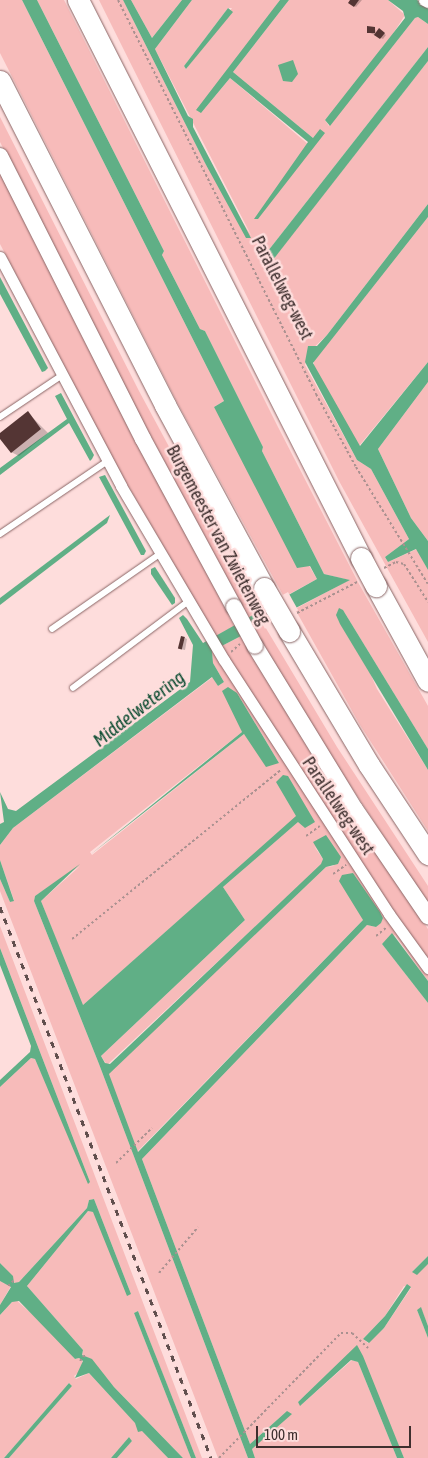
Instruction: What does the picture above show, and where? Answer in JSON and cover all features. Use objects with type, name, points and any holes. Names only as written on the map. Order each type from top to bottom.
[{"type":"highway","points":[[78,0],[369,573],[428,681]]},
{"type":"highway","points":[[0,81],[165,405],[264,588],[292,623],[369,765],[428,854]]},
{"type":"main road","name":"Burgemeester van Zwietenweg","points":[[0,156],[143,439],[234,607],[251,643],[355,809],[428,916]]},
{"type":"street","points":[[424,0],[428,2]]},
{"type":"street","name":"Parallelweg-west","points":[[0,258],[108,461],[160,554],[222,657],[327,821],[428,968]]},
{"type":"lane","points":[[0,417],[62,376]]},
{"type":"lane","points":[[0,534],[108,461]]},
{"type":"lane","points":[[52,629],[160,554]]},
{"type":"lane","points":[[73,688],[189,601]]},
{"type":"path","name":"Parallelweg-west","points":[[118,0],[316,394],[356,467],[428,584]]},
{"type":"path","points":[[292,623],[369,573],[400,562],[428,602]]},
{"type":"path","points":[[222,657],[251,643]]},
{"type":"path","points":[[72,938],[289,763]]},
{"type":"path","points":[[306,836],[327,821]]},
{"type":"path","points":[[333,874],[354,860]]},
{"type":"path","points":[[116,1163],[127,1150],[152,1128]]},
{"type":"path","points":[[159,1273],[170,1258],[181,1251],[198,1227]]},
{"type":"path","points":[[8,1286],[14,1280]]},
{"type":"path","points":[[219,1458],[341,1333],[352,1333],[368,1348]]},
{"type":"path","points":[[80,1361],[85,1355]]},
{"type":"shaded area","points":[[0,0],[22,0],[224,401],[214,407],[317,579],[284,597],[178,404],[0,53]]},
{"type":"shaded area","points":[[22,0],[37,0],[164,251],[162,255],[200,329],[205,331],[263,447],[262,451],[324,574],[350,580],[212,651],[213,663],[224,682],[218,686],[212,677],[13,828],[0,845],[0,824],[4,822],[0,792],[8,809],[16,811],[190,682],[193,645],[179,618],[183,615],[187,619],[203,643],[317,579],[310,566],[297,568],[214,407],[224,401]]},
{"type":"shaded area","points":[[37,0],[64,0],[278,427],[359,584],[428,706],[428,749],[343,610],[377,689],[428,770],[428,831],[360,725],[295,609],[349,580],[324,574],[262,451],[263,447],[205,331],[200,329],[162,255],[164,251]]},
{"type":"shaded area","points":[[99,0],[123,0],[205,163],[252,237],[155,49],[192,0],[280,0],[201,113],[230,78],[309,145],[324,133],[313,138],[233,72],[289,0],[388,0],[405,15],[387,43],[325,120],[329,126],[415,18],[418,17],[428,24],[428,47],[264,256],[269,264],[428,61],[428,204],[327,335],[309,352],[305,365],[357,460],[371,469],[409,539],[385,557],[388,562],[417,549],[428,570],[428,642],[339,481]],"holes":[[[228,8],[232,8],[186,69],[184,66]]]},
{"type":"shaded area","points":[[123,0],[131,0],[152,38],[182,0],[192,0],[155,49],[188,116],[193,119],[193,127],[251,238],[246,238],[205,163]]},
{"type":"shaded area","points":[[131,0],[182,0],[152,38]]},
{"type":"shaded area","points":[[280,0],[289,0],[233,72],[313,138],[320,129],[325,133],[258,219],[254,219],[308,142],[230,78],[201,113],[196,110]]},
{"type":"shaded area","points":[[388,0],[417,0],[428,7],[428,24],[418,17],[415,18],[330,126],[325,120],[405,18],[403,11]]},
{"type":"shaded area","points":[[228,8],[233,12],[186,69],[184,66]]},
{"type":"shaded area","points":[[428,47],[428,61],[269,265],[264,256]]},
{"type":"shaded area","points":[[293,60],[298,74],[292,82],[283,81],[278,65]]},
{"type":"shaded area","points":[[0,117],[139,391],[258,612],[249,618],[112,364],[0,142]]},
{"type":"shaded area","points":[[0,171],[234,626],[216,636],[120,472],[0,244]]},
{"type":"shaded area","points":[[428,204],[428,217],[313,363],[360,446],[428,362],[428,382],[378,449],[411,518],[428,541],[428,570],[416,549],[388,562],[385,557],[409,539],[371,469],[357,460],[305,362],[308,346],[317,346],[327,335]]},
{"type":"shaded area","points":[[428,217],[428,362],[359,446],[314,367],[314,361]]},
{"type":"shaded area","points":[[0,277],[48,368],[45,371],[42,372],[0,294]]},
{"type":"shaded area","points":[[428,382],[428,541],[411,518],[378,449]]},
{"type":"shaded area","points":[[61,393],[94,455],[92,459],[90,461],[69,423],[0,475],[0,468],[67,419],[55,396]]},
{"type":"shaded area","points":[[105,475],[146,551],[144,555],[141,555],[99,477]]},
{"type":"shaded area","points":[[110,515],[107,523],[0,605],[0,598]]},
{"type":"shaded area","points":[[155,567],[175,598],[175,603],[172,605],[151,574],[151,569]]},
{"type":"shaded area","points":[[339,608],[343,610],[428,749],[428,770],[340,624],[336,615]]},
{"type":"shaded area","points":[[264,625],[337,747],[428,886],[428,904],[308,721],[255,629]]},
{"type":"shaded area","points":[[241,636],[327,780],[428,929],[428,981],[395,935],[382,944],[428,1003],[428,1256],[412,1272],[428,1264],[428,1326],[421,1308],[417,1310],[428,1338],[428,1458],[404,1458],[357,1346],[298,1402],[301,1405],[352,1360],[358,1362],[397,1458],[255,1458],[252,1449],[287,1411],[250,1444],[142,1159],[367,925],[376,927],[383,918],[353,873],[363,920],[137,1152],[108,1074],[326,867],[334,866],[314,846],[323,859],[322,864],[107,1065],[101,1056],[245,920],[223,887],[299,821],[305,828],[276,782],[297,816],[82,1006],[41,901],[80,866],[35,896],[34,901],[99,1064],[248,1458],[218,1458],[0,891],[0,879],[10,902],[14,900],[0,860],[0,845],[13,828],[213,677],[218,686],[224,682],[213,663],[212,651]],"holes":[[[237,693],[279,763],[244,734],[92,855],[90,852],[242,732],[236,716]],[[404,1286],[411,1288],[384,1328],[368,1343],[363,1339],[385,1316]]]},
{"type":"shaded area","points":[[228,687],[237,693],[279,763],[266,767],[244,734],[90,855],[242,732],[222,691]]},
{"type":"shaded area","points":[[283,775],[288,776],[315,822],[305,828],[298,822],[223,887],[245,920],[101,1056],[105,1063],[110,1064],[321,864],[323,859],[313,842],[326,835],[341,857],[338,864],[326,867],[109,1074],[138,1152],[363,920],[339,881],[342,875],[353,873],[380,912],[383,918],[381,923],[376,927],[367,925],[142,1159],[250,1444],[287,1411],[292,1414],[252,1449],[255,1458],[248,1458],[99,1064],[34,901],[35,896],[80,864],[41,901],[83,1005],[296,816],[276,782]]},
{"type":"shaded area","points":[[0,860],[14,901],[10,902],[0,879]]},
{"type":"shaded area","points":[[0,926],[202,1458],[196,1458],[138,1311],[134,1313],[191,1458],[183,1458],[114,1387],[92,1360],[82,1355],[83,1350],[27,1286],[88,1211],[94,1212],[131,1294],[94,1199],[89,1200],[87,1208],[19,1282],[14,1284],[12,1276],[0,1263],[0,1087],[31,1058],[35,1059],[90,1182],[0,948]]},
{"type":"shaded area","points":[[392,933],[428,981],[428,1003],[382,944]]},
{"type":"shaded area","points":[[0,948],[90,1182],[88,1184],[35,1059],[31,1058],[0,1087],[0,1080],[30,1052],[31,1046],[0,965]]},
{"type":"shaded area","points":[[94,1199],[131,1294],[127,1296],[93,1212],[88,1211],[27,1286],[83,1350],[82,1355],[92,1359],[114,1387],[183,1458],[168,1458],[142,1431],[138,1432],[135,1423],[89,1373],[75,1378],[83,1361],[79,1358],[75,1359],[19,1301],[12,1302],[0,1315],[0,1305],[11,1287],[0,1281],[0,1263],[13,1276],[14,1283],[19,1282],[87,1208],[89,1200]]},
{"type":"shaded area","points":[[428,1256],[428,1264],[417,1275],[412,1272]]},
{"type":"shaded area","points":[[0,1281],[11,1286],[0,1305]]},
{"type":"shaded area","points":[[407,1284],[411,1287],[384,1328],[369,1343],[363,1339],[385,1316]]},
{"type":"shaded area","points":[[15,1299],[50,1330],[75,1359],[79,1358],[83,1362],[82,1370],[74,1376],[76,1379],[89,1373],[168,1458],[117,1458],[132,1441],[129,1437],[111,1458],[9,1458],[72,1386],[69,1383],[4,1458],[0,1458],[0,1315]]},
{"type":"shaded area","points":[[421,1307],[428,1326],[428,1338],[417,1310]]},
{"type":"shaded area","points":[[138,1311],[196,1458],[191,1458],[134,1313]]},
{"type":"shaded area","points":[[357,1345],[404,1458],[397,1458],[358,1362],[351,1360],[300,1406],[298,1402]]},
{"type":"shaded area","points":[[69,1383],[72,1386],[9,1458],[4,1458]]},
{"type":"shaded area","points":[[129,1437],[132,1441],[117,1458],[111,1458]]},
{"type":"pier","points":[[288,592],[298,610],[265,629],[255,610]]},
{"type":"building","points":[[350,0],[359,0],[354,7],[348,3]]},
{"type":"building","points":[[367,26],[375,27],[375,33],[367,33]]},
{"type":"building","points":[[379,28],[385,33],[380,39],[374,35]]},
{"type":"building","points":[[28,411],[41,429],[11,453],[0,439],[0,433]]},
{"type":"building","points":[[181,636],[185,637],[182,650],[178,649]]},
{"type":"railway","points":[[0,907],[211,1458]]},
{"type":"water label","name":"Middelwetering","points":[[139,709]]}]
